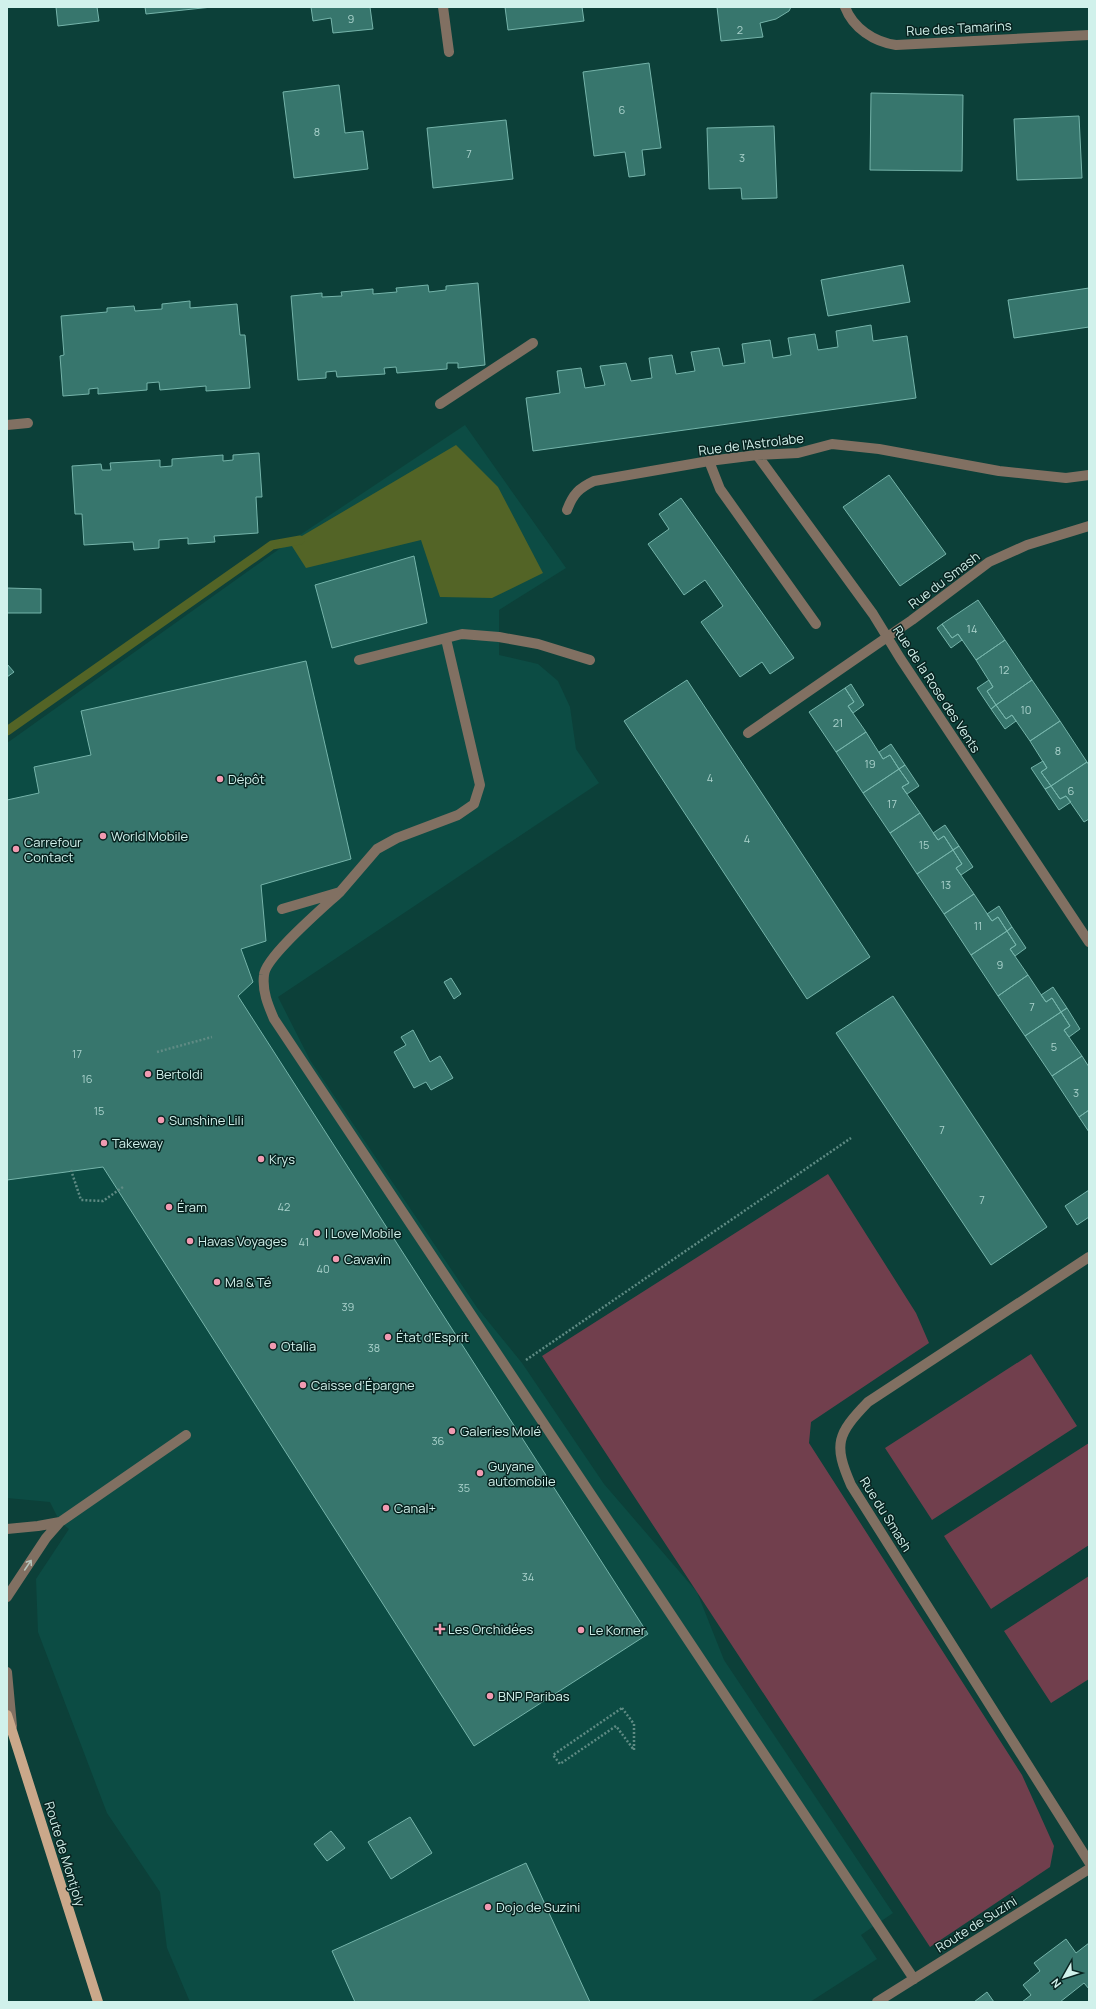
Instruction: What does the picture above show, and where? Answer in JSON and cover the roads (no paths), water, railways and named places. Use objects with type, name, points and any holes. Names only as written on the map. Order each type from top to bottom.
[{"type":"main road","name":"Route de Montjoly","points":[[7,1714],[98,2002]]},
{"type":"street","points":[[443,7],[449,52]]},
{"type":"street","name":"Rue des Tamarins","points":[[845,7],[853,21],[863,31],[874,38],[896,44],[1089,35]]},
{"type":"street","points":[[440,404],[533,344]]},
{"type":"street","points":[[7,425],[28,423]]},
{"type":"street","name":"Rue de l’Astrolabe","points":[[567,510],[572,497],[579,487],[594,480],[709,461],[757,455],[798,453],[832,444],[879,449],[999,471],[1066,478],[1089,475]]},
{"type":"street","name":"Rue de la Rose des Vents","points":[[757,455],[873,614],[886,638],[1089,942]]},
{"type":"street","points":[[709,461],[720,489],[816,624]]},
{"type":"street","name":"Rue du Smash","points":[[748,733],[886,638],[989,562],[1027,546],[1089,526]]},
{"type":"street","points":[[359,660],[462,634],[499,637],[538,644],[590,660]]},
{"type":"street","points":[[446,639],[480,785],[474,804],[458,815],[397,838],[377,850],[340,892],[275,954],[264,974],[266,999],[274,1020],[914,1979]]},
{"type":"street","points":[[282,909],[340,892]]},
{"type":"street","name":"Rue du Smash","points":[[1089,1257],[868,1402],[852,1418],[842,1433],[839,1449],[843,1466],[851,1485],[1089,1862]]},
{"type":"street","points":[[7,1597],[46,1538],[60,1522],[186,1435]]},
{"type":"street","points":[[7,1529],[60,1522]]},
{"type":"street","points":[[7,1672],[13,1734]]},
{"type":"street","name":"Route de Suzini","points":[[877,2002],[1089,1869]]},
{"type":"waterway","points":[[7,731],[272,545],[300,540]]},
{"type":"place","name":"Dépôt","points":[[220,779]]},
{"type":"place","name":"World Mobile","points":[[103,836]]},
{"type":"place","name":"Carrefour Contact","points":[[16,849]]},
{"type":"place","name":"Bertoldi","points":[[148,1074]]},
{"type":"place","name":"Sunshine Lili","points":[[161,1120]]},
{"type":"place","name":"Takeway","points":[[104,1143]]},
{"type":"place","name":"Krys","points":[[261,1159]]},
{"type":"place","name":"Éram","points":[[169,1207]]},
{"type":"place","name":"I Love Mobile","points":[[317,1233]]},
{"type":"place","name":"Havas Voyages","points":[[190,1241]]},
{"type":"place","name":"Cavavin","points":[[336,1259]]},
{"type":"place","name":"Ma & Té","points":[[217,1282]]},
{"type":"place","name":"État d'Esprit","points":[[388,1337]]},
{"type":"place","name":"Otalia","points":[[273,1346]]},
{"type":"place","name":"Caisse d’Épargne","points":[[303,1385]]},
{"type":"place","name":"Galeries Molé","points":[[452,1431]]},
{"type":"place","name":"Guyane automobile","points":[[480,1473]]},
{"type":"place","name":"Canal+","points":[[386,1508]]},
{"type":"place","name":"Les Orchidées","points":[[440,1629]]},
{"type":"place","name":"Le Korner","points":[[581,1630]]},
{"type":"place","name":"BNP Paribas","points":[[490,1696]]},
{"type":"place","name":"Dojo de Suzini","points":[[488,1907]]}]
